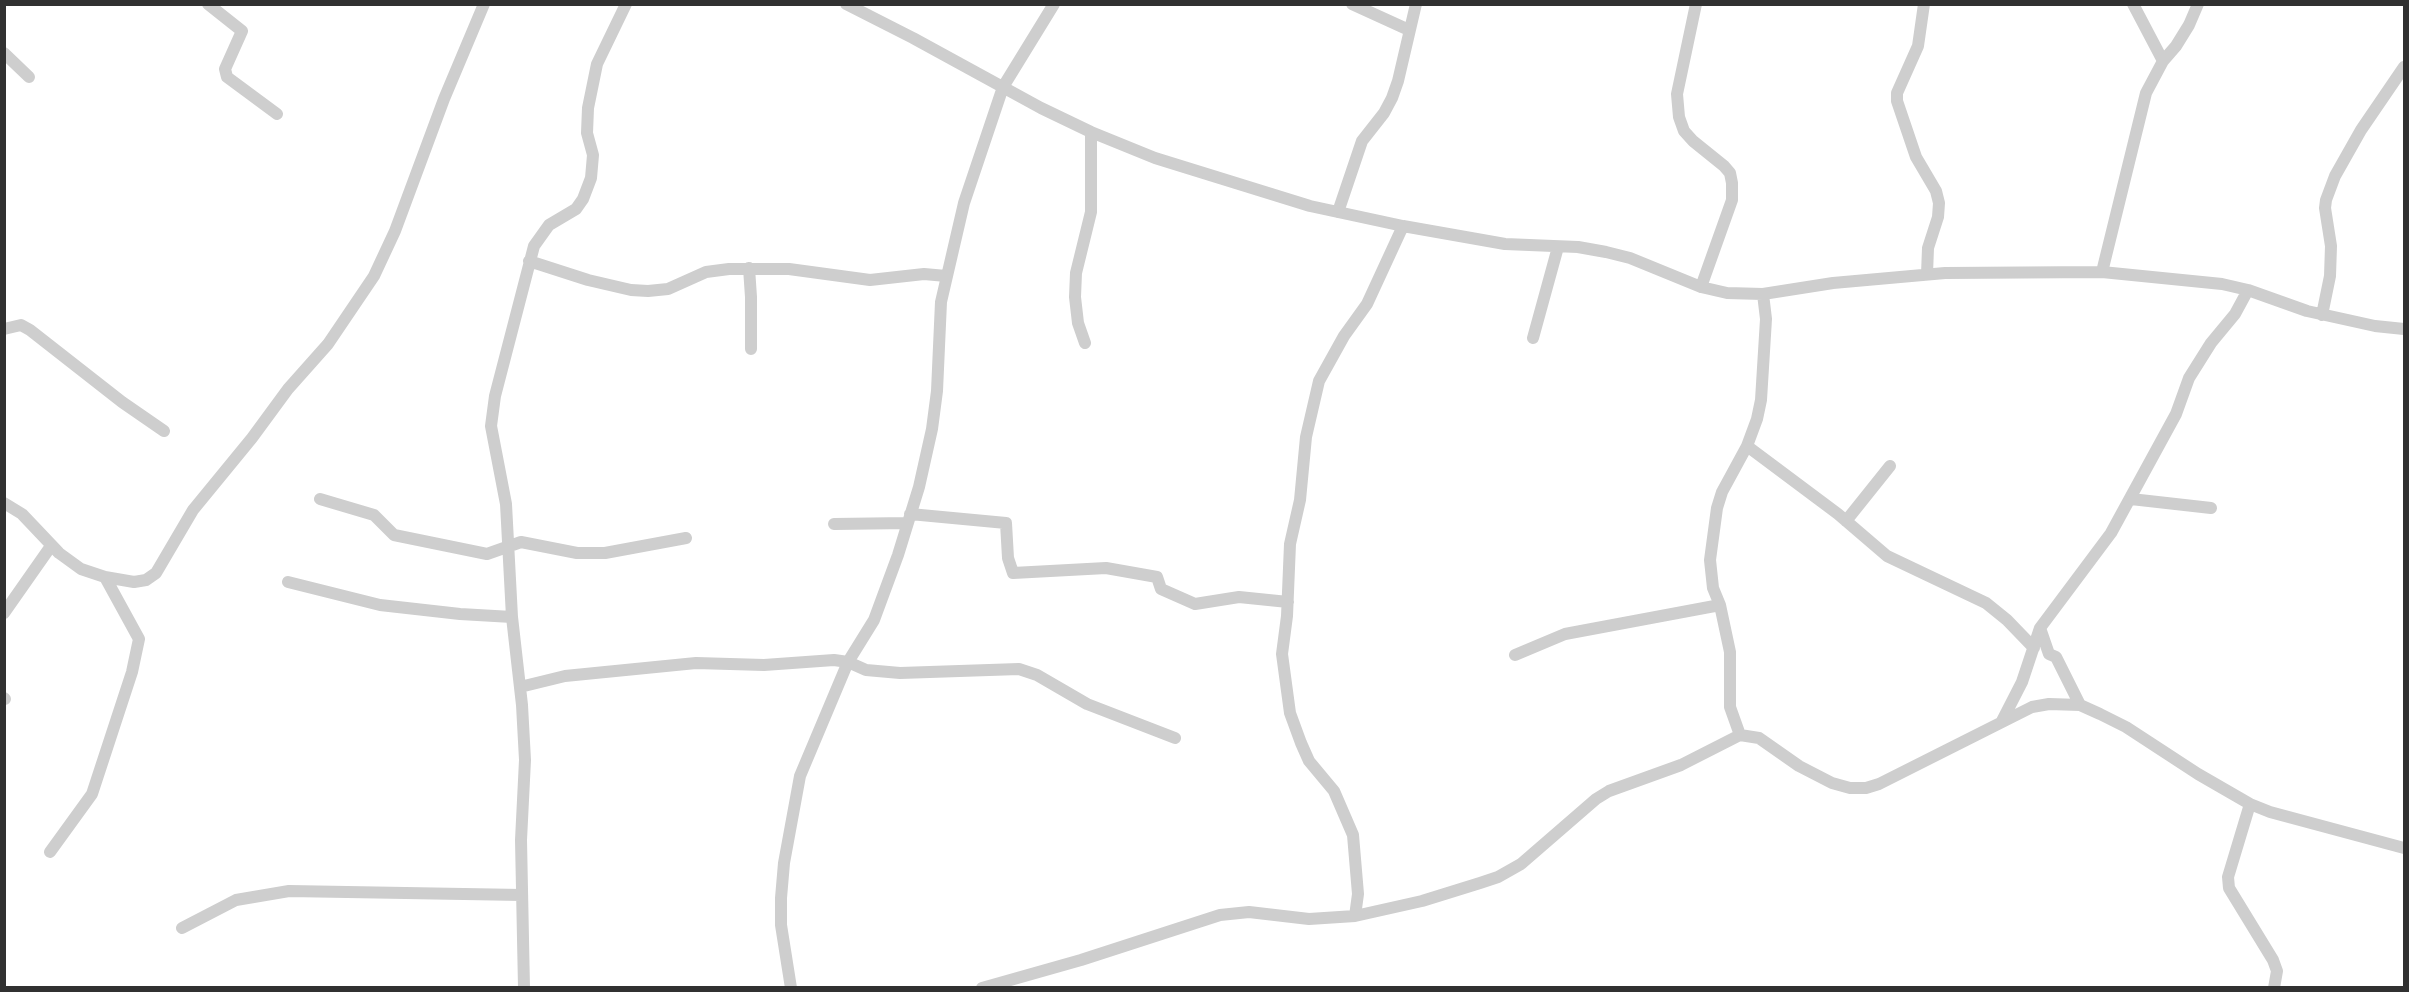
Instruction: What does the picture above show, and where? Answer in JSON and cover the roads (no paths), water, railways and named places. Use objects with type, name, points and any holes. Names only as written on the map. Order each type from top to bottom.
[{"type":"street","points":[[208,4],[242,31],[225,69],[226,77],[277,114]]},
{"type":"street","points":[[4,502],[22,514],[51,546],[81,569],[105,578],[134,582],[146,580],[156,573],[192,510],[252,438],[288,389],[328,344],[354,309],[374,276],[395,231],[444,99],[484,4]]},
{"type":"street","points":[[524,987],[521,840],[525,760],[512,617],[506,504],[491,426],[495,396],[534,246],[549,225],[576,209],[584,199],[591,178],[593,155],[587,133],[588,108],[597,64],[626,4]]},
{"type":"street","points":[[846,4],[1090,132],[1155,158],[1310,206],[1402,226],[1504,244],[1587,249],[1630,258],[1701,287],[1727,293],[1763,294],[1833,283],[1928,274],[2102,272],[2222,284],[2245,296],[2260,295],[2322,315],[2375,326],[2404,329]]},
{"type":"street","points":[[791,987],[781,925],[780,898],[800,776],[810,747],[848,662],[874,620],[909,518],[932,429],[937,391],[941,302],[964,203],[1003,87],[1054,4]]},
{"type":"street","points":[[1352,4],[1409,30]]},
{"type":"street","points":[[1338,212],[1362,141],[1384,114],[1392,98],[1416,4]]},
{"type":"street","points":[[1696,4],[1677,94],[1678,117],[1684,131],[1693,141],[1730,173],[1732,183],[1732,200],[1701,287]]},
{"type":"street","points":[[1923,4],[1918,46],[1897,93],[1897,101],[1916,157],[1936,191],[1939,203],[1938,217],[1928,248],[1928,274]]},
{"type":"street","points":[[2133,4],[2163,61]]},
{"type":"street","points":[[2102,272],[2146,93],[2163,61],[2185,32],[2198,4]]},
{"type":"street","points":[[4,52],[29,78]]},
{"type":"street","points":[[2322,315],[2330,276],[2331,246],[2325,208],[2326,200],[2361,130],[2404,67]]},
{"type":"street","points":[[1085,343],[1078,323],[1075,297],[1076,273],[1091,212],[1090,132]]},
{"type":"street","points":[[1355,916],[1358,894],[1353,835],[1334,791],[1309,761],[1290,713],[1282,654],[1288,602],[1290,544],[1300,500],[1306,437],[1319,381],[1344,336],[1368,304],[1402,226]]},
{"type":"street","points":[[1533,338],[1557,247]]},
{"type":"street","points":[[530,261],[588,280],[631,290],[648,291],[668,289],[706,272],[749,268],[789,269],[870,280],[924,274],[946,276]]},
{"type":"street","points":[[749,268],[751,349]]},
{"type":"street","points":[[1740,735],[1730,706],[1730,652],[1720,605],[1710,574],[1717,508],[1722,492],[1747,446],[1761,400],[1766,319],[1763,294]]},
{"type":"street","points":[[2002,721],[2022,682],[2040,628],[2111,533],[2176,414],[2189,378],[2245,296]]},
{"type":"street","points":[[4,329],[21,325],[30,330],[122,402],[164,430]]},
{"type":"street","points":[[1747,446],[1846,520],[1887,556],[1986,603],[2007,620],[2034,648]]},
{"type":"street","points":[[1846,520],[1890,466]]},
{"type":"street","points":[[320,499],[374,515],[394,535],[487,555],[521,542],[577,553],[605,553],[686,538]]},
{"type":"street","points":[[2130,499],[2211,508]]},
{"type":"street","points":[[834,524],[909,518],[1006,523],[1008,558],[1013,573],[1106,568],[1157,577],[1161,588],[1195,604],[1239,597],[1288,602]]},
{"type":"street","points":[[4,613],[51,546]]},
{"type":"street","points":[[50,852],[92,794],[132,672],[139,639],[105,578]]},
{"type":"street","points":[[288,582],[380,605],[512,617]]},
{"type":"street","points":[[1515,655],[1565,634],[1720,605]]},
{"type":"street","points":[[2040,628],[2049,654],[2056,657],[2080,705]]},
{"type":"street","points":[[520,687],[577,675],[696,663],[764,665],[818,660],[848,662],[866,670],[900,673],[1019,669],[1037,675],[1087,704],[1175,738]]},
{"type":"street","points":[[982,987],[1080,960],[1227,914],[1249,912],[1309,919],[1355,916],[1422,901],[1498,877],[1521,864],[1596,799],[1609,791],[1681,765],[1740,735],[1759,738],[1799,765],[1832,783],[1850,788],[1866,788],[2032,707],[2049,704],[2080,705],[2126,728],[2250,804],[2270,812],[2404,848]]},
{"type":"street","points":[[2250,804],[2228,877],[2229,888],[2273,960],[2277,971],[2274,987]]},
{"type":"street","points":[[182,928],[236,900],[289,891],[522,895]]}]
